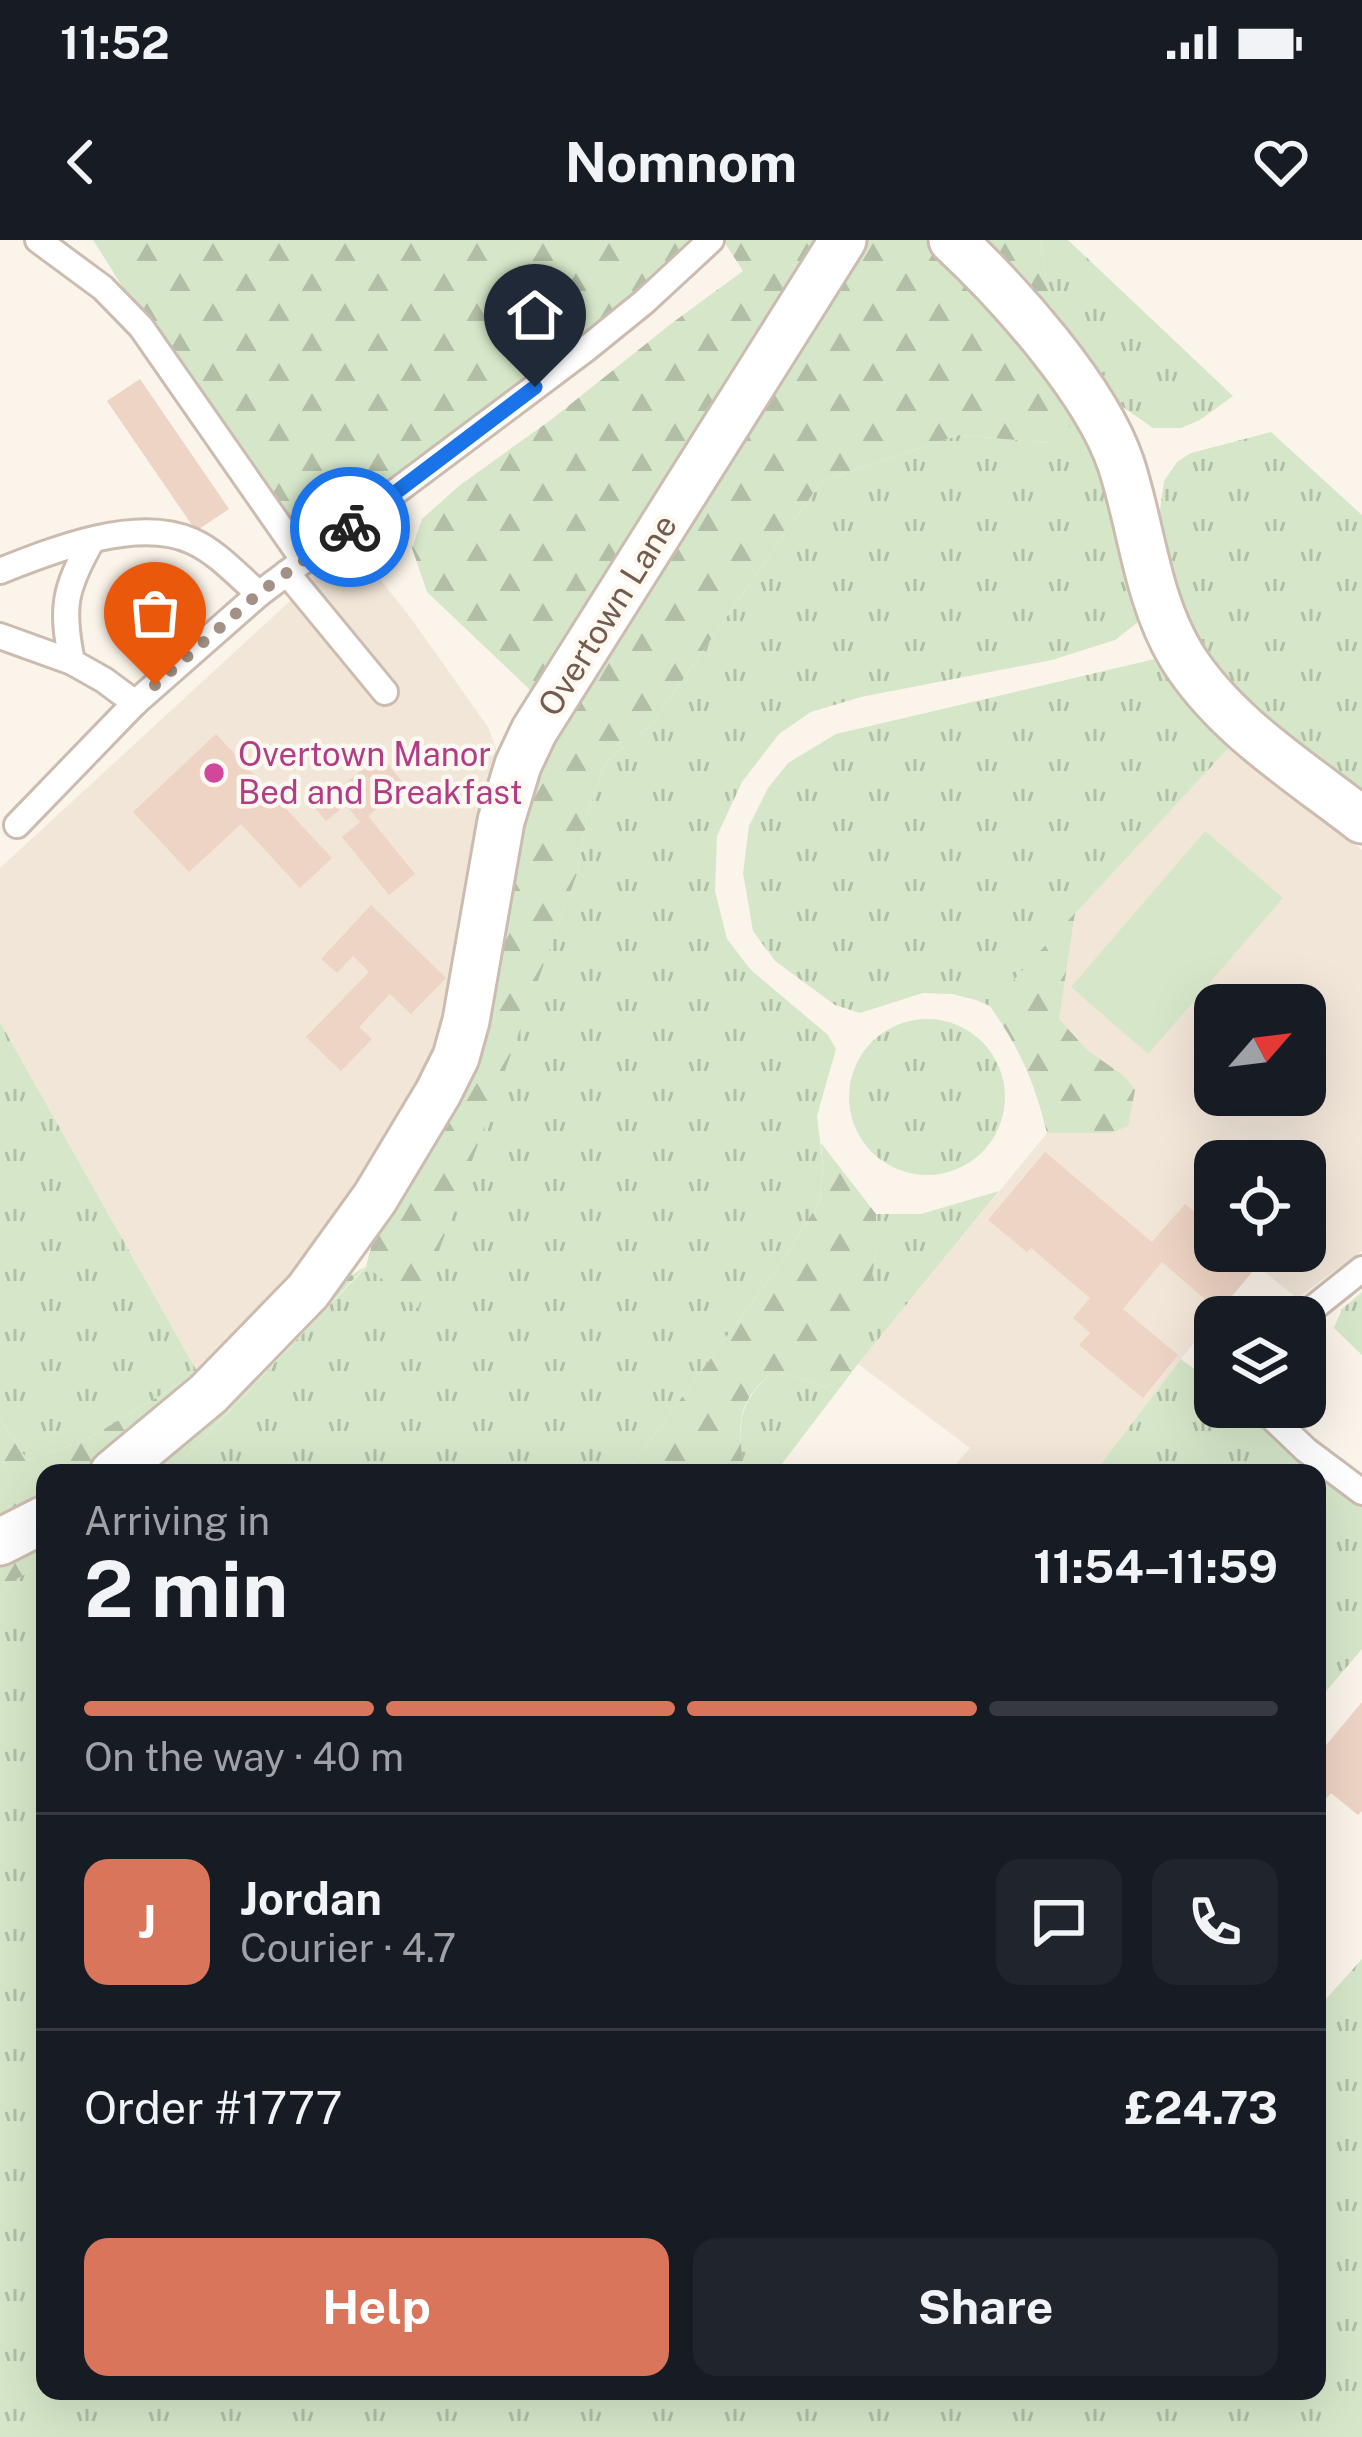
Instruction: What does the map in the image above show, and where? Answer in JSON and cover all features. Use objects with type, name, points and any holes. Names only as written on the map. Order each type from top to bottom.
[{"type":"street","name":"Overtown Lane","points":[[124,1464],[208,1394],[308,1291],[417,1130],[456,1057],[476,978],[500,820],[534,731],[843,240]]},
{"type":"street","points":[[952,240],[1070,373],[1102,423],[1121,465],[1150,581],[1183,658],[1209,694],[1246,728],[1362,820]]},
{"type":"street","points":[[0,1542],[36,1524]]},
{"type":"lane","points":[[38,240],[103,288],[141,327],[295,567],[385,692]]},
{"type":"lane","points":[[17,825],[135,703],[259,593],[586,349],[710,240]]},
{"type":"lane","points":[[0,571],[136,532],[174,535],[196,542],[259,593]]},
{"type":"lane","points":[[72,662],[67,592],[91,542]]},
{"type":"lane","points":[[0,636],[72,662],[135,703]]},
{"type":"lane","points":[[1326,1298],[1362,1270]]},
{"type":"lane","points":[[1283,1428],[1325,1464]]},
{"type":"lane","points":[[1326,1465],[1362,1492]]},
{"type":"shaded area","points":[[352,544],[488,727],[497,751],[473,900],[428,1079],[312,1259],[198,1373],[0,1022],[0,868]]},
{"type":"shaded area","points":[[1234,742],[1362,850],[1362,1251],[1294,1296],[1264,1272],[1326,1272],[1326,1140],[1194,1140],[1194,1272],[1252,1272],[1232,1296],[1194,1296],[1194,1343],[1101,1464],[956,1464],[970,1448],[858,1364],[1047,1133],[1017,1045],[990,1006]]},
{"type":"green space","points":[[93,240],[709,240],[313,535],[291,517]]},
{"type":"green space","points":[[723,240],[813,240],[813,245],[855,240],[1040,240],[1070,426],[1050,443],[959,435],[821,482],[651,725],[606,762],[588,811],[578,871],[418,1308],[366,1266],[376,1230],[414,1178],[464,1090],[524,812],[565,723],[427,592],[412,548],[422,519],[460,485],[743,271]]},
{"type":"green space","points":[[1040,240],[1068,240],[1233,396],[1181,428],[1153,428],[1120,405],[1054,328]]},
{"type":"green space","points":[[1064,387],[1109,468],[1138,594],[1137,623],[1115,640],[1052,660],[861,697],[811,712],[779,734],[742,782],[717,836],[715,891],[727,939],[751,970],[828,1035],[836,1049],[817,1116],[823,1166],[820,1201],[779,1266],[633,1464],[179,1464],[367,1266],[417,1307],[578,871],[588,811],[606,762],[651,725],[821,482],[959,435],[1050,443]]},
{"type":"green space","points":[[1271,432],[1362,515],[1362,806],[1207,666],[1166,569],[1159,517],[1164,481],[1177,462],[1191,453]]},
{"type":"green space","points":[[1159,658],[1234,742],[990,1006],[952,994],[923,993],[860,1013],[835,1005],[775,961],[753,931],[743,873],[749,826],[768,788],[788,763],[836,734]]},
{"type":"green space","points":[[1205,831],[1283,898],[1209,984],[1194,984],[1194,1001],[1148,1054],[1071,987]]},
{"type":"green space","points":[[1075,913],[1059,1019],[1135,1090],[1128,1126],[1111,1133],[1047,1133],[1025,1067],[990,1006]]},
{"type":"green space","points":[[927,1019],[957,1025],[982,1042],[999,1067],[1005,1097],[999,1127],[982,1152],[957,1169],[927,1175],[897,1169],[872,1152],[855,1127],[849,1097],[855,1067],[872,1042],[897,1025]]},
{"type":"green space","points":[[0,1022],[198,1373],[82,1442],[27,1460],[0,1419]]},
{"type":"green space","points":[[821,1143],[876,1214],[876,1251],[858,1364],[827,1388],[792,1375],[771,1374],[745,1407],[744,1464],[633,1464],[779,1266],[820,1201]]},
{"type":"green space","points":[[999,1191],[782,1464],[744,1464],[745,1407],[771,1374],[792,1375],[827,1388],[857,1364],[876,1251],[876,1214],[921,1214]]},
{"type":"green space","points":[[366,1266],[179,1464],[36,1464],[36,1567],[6,1586],[0,1598],[0,1419],[27,1460],[82,1442]]},
{"type":"green space","points":[[1362,1292],[1362,1355],[1334,1328],[1342,1309]]},
{"type":"green space","points":[[1181,1359],[1194,1369],[1194,1428],[1271,1428],[1317,1464],[1101,1464]]},
{"type":"green space","points":[[1326,1471],[1362,1499],[1362,1649],[1326,1691]]},
{"type":"green space","points":[[36,1567],[36,2400],[1326,2400],[1326,1999],[1362,1959],[1362,2437],[0,2437],[0,1598],[6,1586]]},
{"type":"building","points":[[140,379],[229,509],[196,531],[107,401]]},
{"type":"building","name":"Overtown Manor Bed and Breakfast","points":[[216,734],[332,858],[300,888],[241,824],[189,872],[133,812]]},
{"type":"building","points":[[380,755],[405,785],[368,816],[415,874],[389,895],[342,837],[360,822],[346,805],[326,821],[315,808]]},
{"type":"building","points":[[371,905],[446,978],[411,1014],[390,994],[359,1027],[372,1039],[341,1071],[306,1037],[369,972],[353,956],[337,973],[321,959]]},
{"type":"building","points":[[1045,1152],[1152,1242],[1185,1204],[1194,1212],[1194,1272],[1252,1272],[1232,1296],[1202,1296],[1162,1262],[1123,1309],[1178,1355],[1143,1398],[1079,1345],[1090,1333],[1073,1318],[1090,1298],[1031,1248],[1027,1252],[988,1220]]},
{"type":"building","points":[[1362,1702],[1362,1811],[1358,1815],[1331,1793],[1326,1799],[1326,1745]]},
{"type":"way so far","points":[[155,685],[259,593],[350,527]]},
{"type":"place","name":"Overtown Manor Bed and Breakfast","points":[[214,773]]},
{"type":"route","points":[[350,527],[535,387]]}]
